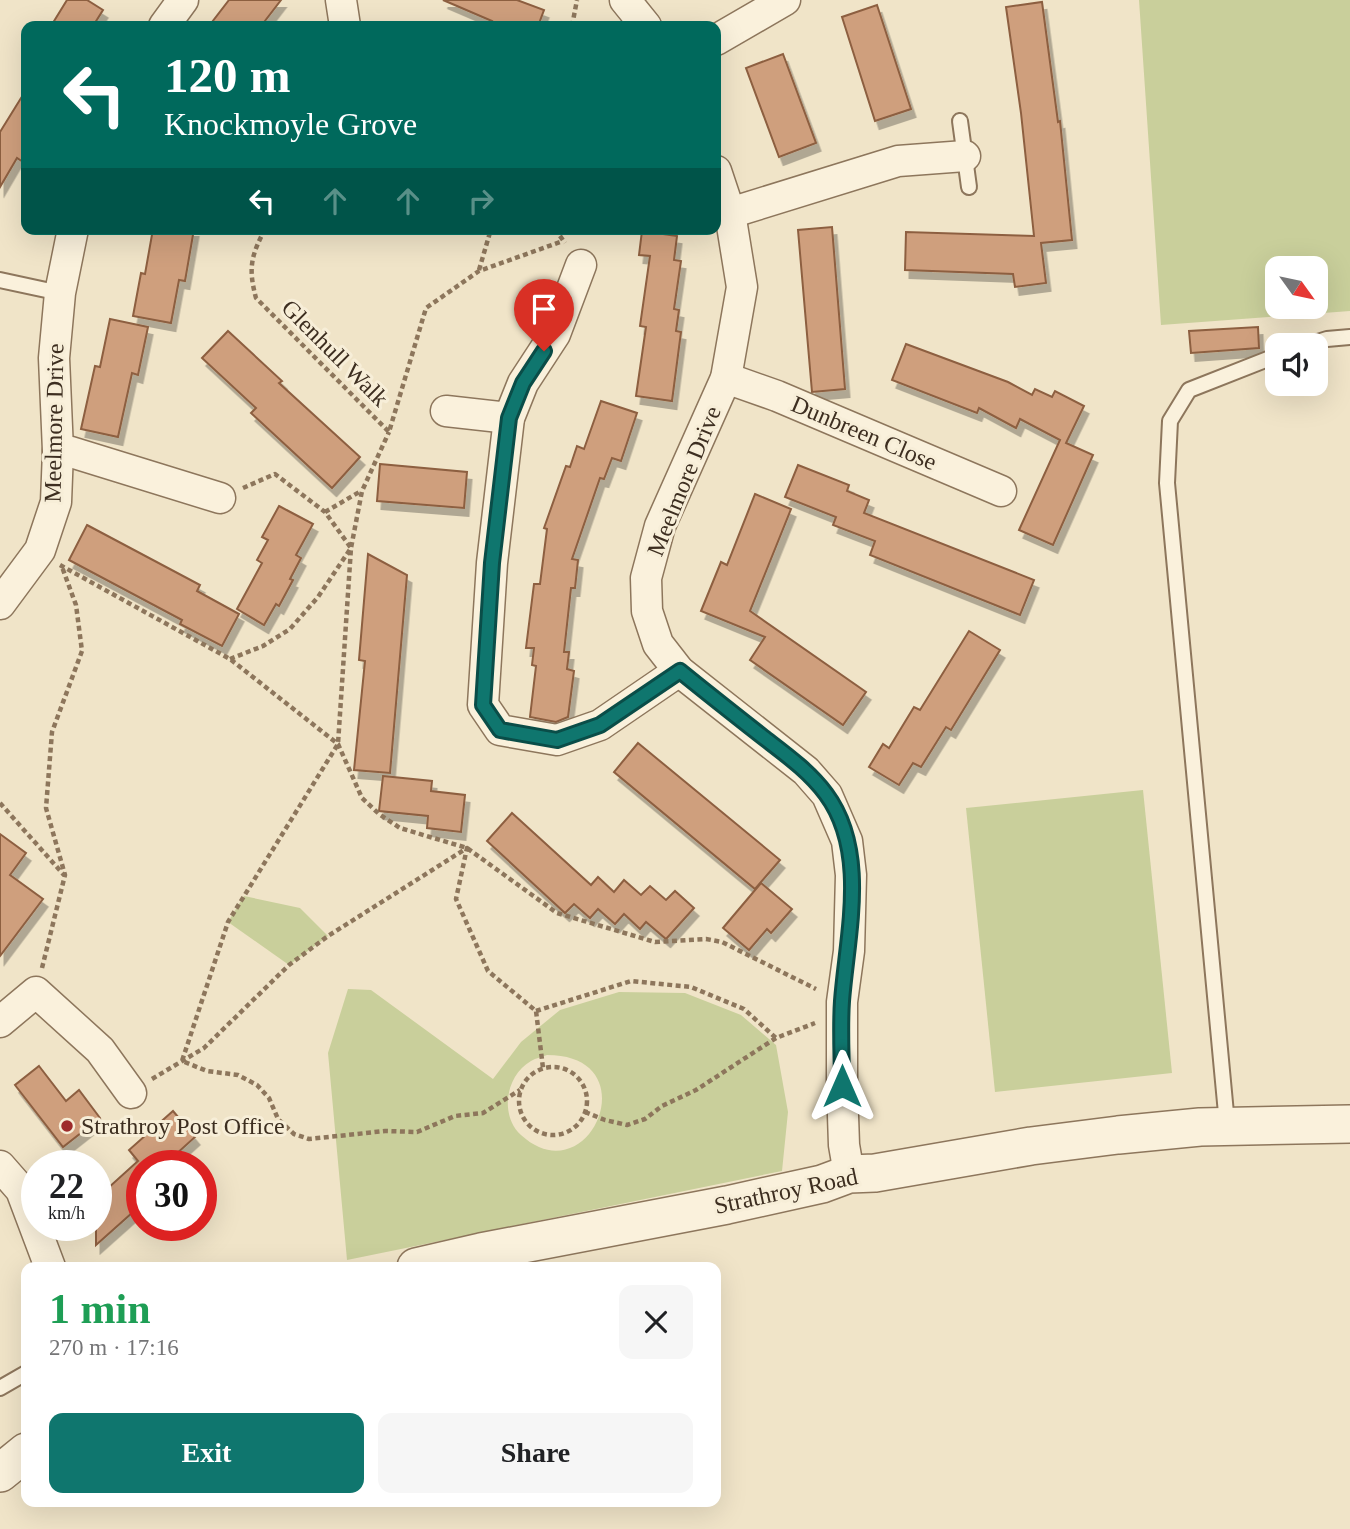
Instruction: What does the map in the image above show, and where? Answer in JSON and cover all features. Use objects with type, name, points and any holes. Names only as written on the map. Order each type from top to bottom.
[{"type":"street","points":[[341,0],[344,21]]},
{"type":"street","points":[[625,0],[642,21]]},
{"type":"street","points":[[721,37],[785,0]]},
{"type":"street","points":[[730,213],[898,161],[965,156]]},
{"type":"street","name":"Meelmore Drive","points":[[721,186],[730,213],[742,287],[726,378],[660,526],[646,578],[647,611],[658,644],[680,671],[806,771],[827,795],[837,813],[847,841],[851,875],[849,951],[842,1007],[844,1133],[849,1174]]},
{"type":"street","name":"Meelmore Drive","points":[[0,604],[51,558],[58,451],[54,358],[60,293],[72,235]]},
{"type":"street","points":[[581,265],[555,334],[523,383],[509,418],[492,563],[483,705],[500,730],[557,740],[600,725],[680,671]]},
{"type":"street","name":"Dunbreen Close","points":[[726,378],[778,396],[1001,491]]},
{"type":"street","points":[[446,411],[509,418]]},
{"type":"street","points":[[58,451],[71,452],[220,498]]},
{"type":"street","points":[[0,1022],[36,992],[100,1049],[131,1093]]},
{"type":"street","name":"Strathroy Road","points":[[438,1262],[727,1205],[822,1184],[849,1174],[876,1173],[1069,1141],[1213,1126],[1350,1124]]},
{"type":"street","points":[[0,1166],[21,1190],[48,1262]]},
{"type":"street","points":[[0,1473],[21,1456]]},
{"type":"lane","points":[[960,121],[969,187]]},
{"type":"lane","points":[[0,280],[60,293]]},
{"type":"lane","points":[[1328,339],[1350,337]]},
{"type":"lane","points":[[1213,1126],[1167,483],[1170,422],[1189,390],[1265,360]]},
{"type":"lane","points":[[0,1388],[21,1376]]},
{"type":"path","points":[[573,21],[577,0]]},
{"type":"path","name":"Glenhull Walk","points":[[262,235],[253,252],[250,276],[256,298],[389,432],[426,308],[479,271],[563,241]]},
{"type":"path","points":[[479,271],[489,235]]},
{"type":"path","points":[[389,432],[362,491],[351,548],[338,744],[362,798],[400,828],[467,848],[557,913],[655,942],[706,939],[722,942],[842,1007]]},
{"type":"path","points":[[220,498],[275,474],[325,512],[351,548]]},
{"type":"path","points":[[325,512],[362,491]]},
{"type":"path","points":[[230,659],[263,646],[290,629],[318,597],[351,548]]},
{"type":"path","points":[[51,558],[230,659],[338,744]]},
{"type":"path","points":[[36,992],[65,875],[46,808],[52,732],[82,651],[76,605],[51,558]]},
{"type":"path","points":[[182,1061],[228,922],[338,744]]},
{"type":"path","points":[[0,803],[65,875]]},
{"type":"path","points":[[467,848],[456,899],[488,971],[536,1011],[543,1068]]},
{"type":"path","points":[[131,1093],[204,1048],[289,965],[318,943],[467,848]]},
{"type":"path","points":[[536,1011],[631,981],[691,987],[744,1009],[776,1038]]},
{"type":"path","points":[[585,1112],[627,1125],[645,1119],[662,1106],[696,1090],[776,1038],[842,1007]]},
{"type":"path","points":[[182,1061],[207,1071],[238,1075],[257,1085],[269,1098],[278,1119],[294,1133],[309,1139],[385,1130],[417,1132],[455,1116],[483,1114],[520,1090],[533,1073],[543,1068],[566,1069],[576,1075],[587,1096],[585,1112],[575,1127],[565,1133],[544,1134],[534,1129],[521,1112],[520,1090]]},
{"type":"green space","points":[[1139,0],[1350,0],[1350,311],[1328,313],[1328,256],[1265,256],[1265,317],[1161,325]]},
{"type":"green space","points":[[1143,790],[1172,1073],[995,1092],[966,808]]},
{"type":"green space","points":[[244,896],[300,908],[328,936],[289,965],[228,922]]},
{"type":"green space","points":[[348,989],[371,990],[493,1079],[521,1042],[560,1010],[619,992],[685,993],[741,1015],[776,1045],[788,1112],[782,1171],[347,1260],[328,1053]],"holes":[[[547,1055],[578,1061],[596,1076],[602,1097],[598,1118],[586,1137],[568,1149],[546,1149],[521,1135],[514,1127],[508,1106],[511,1085],[522,1067],[537,1058]]]},
{"type":"building","points":[[67,0],[87,0],[103,10],[96,21],[54,21]]},
{"type":"building","points":[[229,0],[281,0],[265,21],[213,21]]},
{"type":"building","points":[[443,0],[517,0],[544,10],[540,21],[492,21]]},
{"type":"building","points":[[1042,2],[1058,122],[1060,121],[1072,240],[1041,243],[1046,283],[1015,287],[1013,274],[905,270],[906,232],[1034,236],[1006,7]]},
{"type":"building","points":[[877,5],[911,109],[875,121],[842,17]]},
{"type":"building","points":[[783,54],[816,143],[779,157],[746,68]]},
{"type":"building","points":[[21,98],[21,161],[17,158],[0,187],[0,132]]},
{"type":"building","points":[[832,227],[845,389],[812,392],[798,230]]},
{"type":"building","points":[[152,235],[193,235],[185,281],[179,280],[171,323],[133,316],[141,273],[145,274]]},
{"type":"building","points":[[642,235],[677,236],[674,260],[681,261],[674,309],[679,310],[676,331],[681,332],[672,401],[636,396],[646,327],[640,326],[650,256],[639,255]]},
{"type":"building","points":[[110,319],[148,327],[138,375],[132,373],[118,437],[81,429],[95,366],[100,367]]},
{"type":"building","points":[[1258,327],[1259,348],[1191,353],[1189,331]]},
{"type":"building","points":[[228,331],[282,381],[279,383],[360,457],[332,488],[251,413],[256,408],[202,358]]},
{"type":"building","points":[[906,344],[1008,382],[1032,395],[1035,389],[1052,397],[1055,391],[1084,406],[1066,443],[1093,455],[1053,545],[1019,530],[1060,440],[1020,419],[1016,428],[979,408],[977,413],[892,380]]},
{"type":"building","points":[[601,401],[637,413],[621,461],[612,458],[604,479],[600,478],[572,559],[578,560],[575,588],[571,588],[564,652],[569,652],[567,669],[574,671],[568,717],[556,722],[530,717],[536,666],[532,665],[534,648],[526,648],[534,584],[540,584],[547,529],[544,528],[566,466],[570,467],[577,446],[584,449]]},
{"type":"building","points":[[380,464],[467,472],[464,508],[377,501]]},
{"type":"building","points":[[798,465],[849,485],[847,491],[869,500],[864,513],[1034,580],[1020,615],[870,555],[875,541],[833,525],[836,517],[785,497]]},
{"type":"building","points":[[755,494],[791,509],[750,611],[866,692],[843,725],[750,660],[765,637],[701,611],[721,562],[727,565]]},
{"type":"building","points":[[279,506],[313,524],[296,555],[301,558],[290,579],[293,580],[279,606],[276,604],[264,625],[237,609],[262,563],[257,560],[268,540],[262,537]]},
{"type":"building","points":[[87,525],[200,585],[197,591],[239,614],[222,646],[180,624],[182,620],[69,560]]},
{"type":"building","points":[[368,554],[407,575],[390,773],[354,770],[365,661],[359,660]]},
{"type":"building","points":[[969,631],[1000,650],[951,730],[946,727],[921,767],[913,763],[899,785],[869,767],[883,744],[889,748],[914,707],[920,710]]},
{"type":"building","points":[[638,743],[780,860],[755,889],[614,772]]},
{"type":"building","points":[[383,776],[432,781],[431,791],[465,795],[461,832],[427,828],[428,816],[379,811]]},
{"type":"building","points":[[512,813],[591,885],[598,877],[614,892],[624,880],[641,895],[650,886],[666,900],[675,891],[694,908],[666,939],[646,922],[640,929],[624,914],[615,924],[598,909],[590,918],[574,904],[565,913],[487,841]]},
{"type":"building","points":[[0,834],[26,853],[10,875],[43,899],[0,956]]},
{"type":"building","points":[[761,883],[792,909],[771,933],[767,929],[749,950],[723,928]]},
{"type":"building","points":[[39,1066],[66,1101],[79,1090],[100,1118],[63,1147],[15,1085]]},
{"type":"building","points":[[173,1111],[195,1137],[181,1150],[129,1150]]},
{"type":"building","points":[[126,1172],[126,1218],[112,1231],[112,1185]]},
{"type":"place","name":"Strathroy Post Office","points":[[67,1126]]},
{"type":"route","points":[[544,351],[523,383],[509,418],[492,563],[483,705],[500,730],[557,740],[600,725],[680,671],[806,771],[827,795],[837,813],[847,841],[851,875],[849,951],[842,1002],[842,1086]]}]
